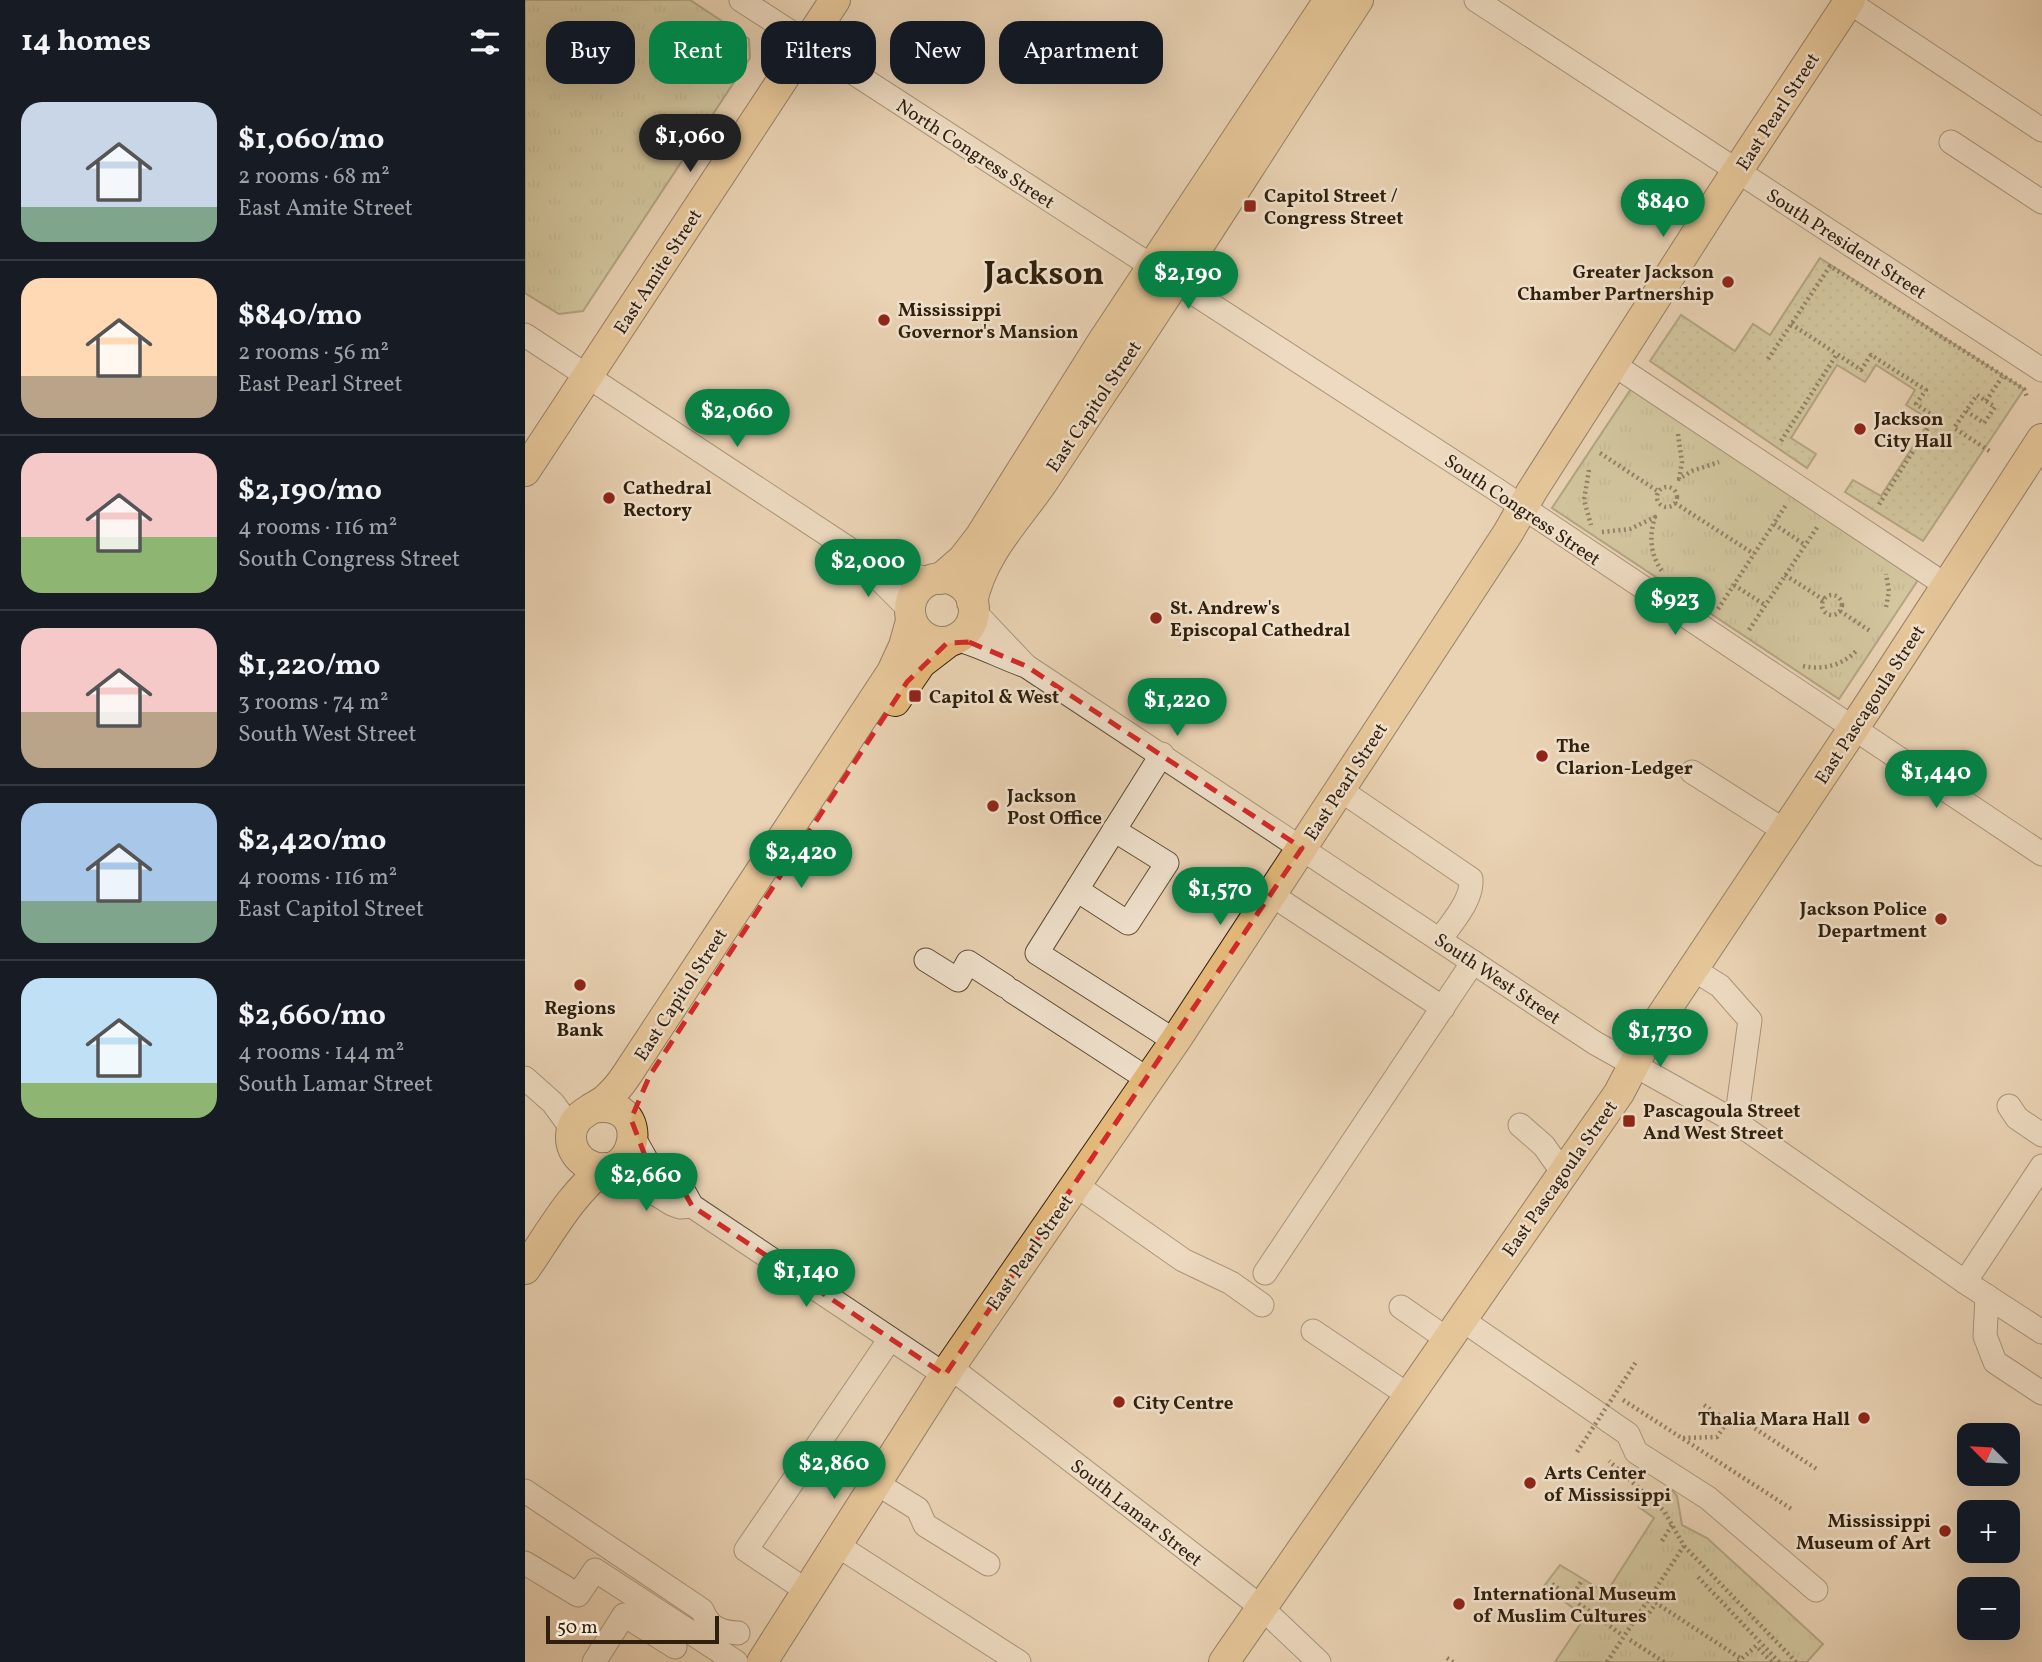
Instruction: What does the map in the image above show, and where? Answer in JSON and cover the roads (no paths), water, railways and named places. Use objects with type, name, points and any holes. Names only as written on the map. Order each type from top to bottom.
[{"type":"main road","name":"East Amite Street","points":[[821,21],[835,0]]},
{"type":"main road","name":"East Capitol Street","points":[[973,606],[980,572],[996,544],[1043,481],[1329,0]]},
{"type":"main road","name":"East Capitol Street","points":[[935,580],[963,559],[980,537],[1358,0]]},
{"type":"main road","name":"East Pearl Street","points":[[771,1659],[807,1591],[947,1371],[1149,1080],[1272,895],[1737,171],[1850,1]]},
{"type":"main road","name":"East Amite Street","points":[[525,471],[779,84]]},
{"type":"main road","name":"East Pascagoula Street","points":[[1224,1662],[1619,1093],[1651,1032],[2042,439]]},
{"type":"main road","points":[[935,580],[960,584],[968,592],[973,606],[971,623],[964,633],[951,641],[934,641],[924,637],[910,615],[916,592],[935,580]]},
{"type":"main road","name":"East Capitol Street","points":[[578,1125],[608,1098],[626,1076],[892,672],[904,646],[910,615]]},
{"type":"main road","name":"East Capitol Street","points":[[633,1132],[631,1119],[650,1075],[907,682],[921,663],[951,641]]},
{"type":"main road","points":[[525,1237],[563,1179],[578,1125],[611,1107],[620,1111],[628,1119],[633,1132],[631,1150],[625,1159],[588,1183],[525,1269]]},
{"type":"main road","points":[[578,1125],[577,1157],[595,1168],[609,1168]]},
{"type":"street","name":"North Congress Street","points":[[741,0],[773,21]]},
{"type":"street","name":"South President Street","points":[[1476,0],[2042,370]]},
{"type":"street","points":[[1850,1],[2042,130]]},
{"type":"street","name":"North Congress Street","points":[[869,84],[1164,275]]},
{"type":"street","points":[[1951,142],[2042,202]]},
{"type":"street","name":"South Congress Street","points":[[1164,275],[1523,508],[2042,854]]},
{"type":"street","points":[[525,335],[863,558],[884,563],[910,576],[935,580]]},
{"type":"street","points":[[1613,364],[1947,586]]},
{"type":"street","points":[[863,558],[910,615]]},
{"type":"street","name":"South West Street","points":[[973,606],[1026,666],[1595,1043],[1736,1122],[1965,1282],[2042,1332]]},
{"type":"street","name":"South West Street","points":[[951,641],[969,642],[1005,660],[1026,666]]},
{"type":"street","points":[[1162,754],[1038,953],[1175,1041]]},
{"type":"street","points":[[1692,772],[1785,831]]},
{"type":"street","points":[[1339,789],[1471,879],[1472,887],[1468,896],[1440,940]]},
{"type":"street","points":[[1077,890],[1128,923],[1167,863],[1114,831]]},
{"type":"street","points":[[1272,895],[1443,1007]]},
{"type":"street","points":[[926,960],[958,980],[968,962],[1149,1080]]},
{"type":"street","points":[[1265,1273],[1473,962]]},
{"type":"street","points":[[1693,969],[1720,986],[1750,1020],[1736,1122]]},
{"type":"street","points":[[525,1079],[578,1125]]},
{"type":"street","points":[[2042,1120],[2024,1108],[2009,1106],[2017,1118],[2042,1135]]},
{"type":"street","points":[[1520,1125],[1544,1146],[1563,1173]]},
{"type":"street","name":"South Lamar Street","points":[[633,1132],[647,1161],[681,1188],[692,1206],[890,1339],[947,1371],[1261,1607],[1319,1662]]},
{"type":"street","points":[[1965,1282],[2042,1166]]},
{"type":"street","name":"South Lamar Street","points":[[609,1168],[672,1204],[680,1207],[692,1206]]},
{"type":"street","points":[[1076,1185],[1184,1260],[1231,1283],[1262,1305]]},
{"type":"street","points":[[1987,1296],[1985,1336],[1995,1362],[2042,1393]]},
{"type":"street","points":[[1401,1307],[1454,1329],[1627,1434],[1636,1452],[1708,1498],[1816,1590]]},
{"type":"street","points":[[1313,1331],[1408,1395]]},
{"type":"street","points":[[807,1591],[747,1550],[890,1339]]},
{"type":"street","points":[[876,1483],[918,1509],[925,1525],[989,1564]]},
{"type":"street","points":[[525,1491],[702,1610],[706,1621],[724,1633],[738,1633],[771,1659]]},
{"type":"street","points":[[837,1545],[1019,1662]]},
{"type":"street","points":[[525,1563],[578,1595],[595,1570],[736,1662]]},
{"type":"street","points":[[602,1659],[624,1615],[680,1655],[691,1651],[708,1662]]},
{"type":"place","name":"Capitol Street / Congress Street","points":[[1250,206]]},
{"type":"place","name":"Greater Jackson Chamber Partnership","points":[[1728,282]]},
{"type":"place","name":"Mississippi Governor's Mansion","points":[[884,320]]},
{"type":"place","name":"Jackson City Hall","points":[[1860,429]]},
{"type":"place","name":"Cathedral Rectory","points":[[609,498]]},
{"type":"place","name":"St. Andrew's Episcopal Cathedral","points":[[1156,618]]},
{"type":"place","name":"Capitol & West","points":[[915,696]]},
{"type":"place","name":"The Clarion-Ledger","points":[[1542,756]]},
{"type":"place","name":"Jackson Post Office","points":[[993,806]]},
{"type":"place","name":"Jackson Police Department","points":[[1941,919]]},
{"type":"place","name":"Regions Bank","points":[[580,985]]},
{"type":"place","name":"Pascagoula Street And West Street","points":[[1629,1121]]},
{"type":"place","name":"City Centre","points":[[1119,1402]]},
{"type":"place","name":"Thalia Mara Hall","points":[[1864,1418]]},
{"type":"place","name":"Arts Center of Mississippi","points":[[1530,1483]]},
{"type":"place","name":"Mississippi Museum of Art","points":[[1945,1531]]},
{"type":"place","name":"International Museum of Muslim Cultures","points":[[1459,1604]]},
{"type":"district","name":"Jackson","points":[[1044,272]]}]
